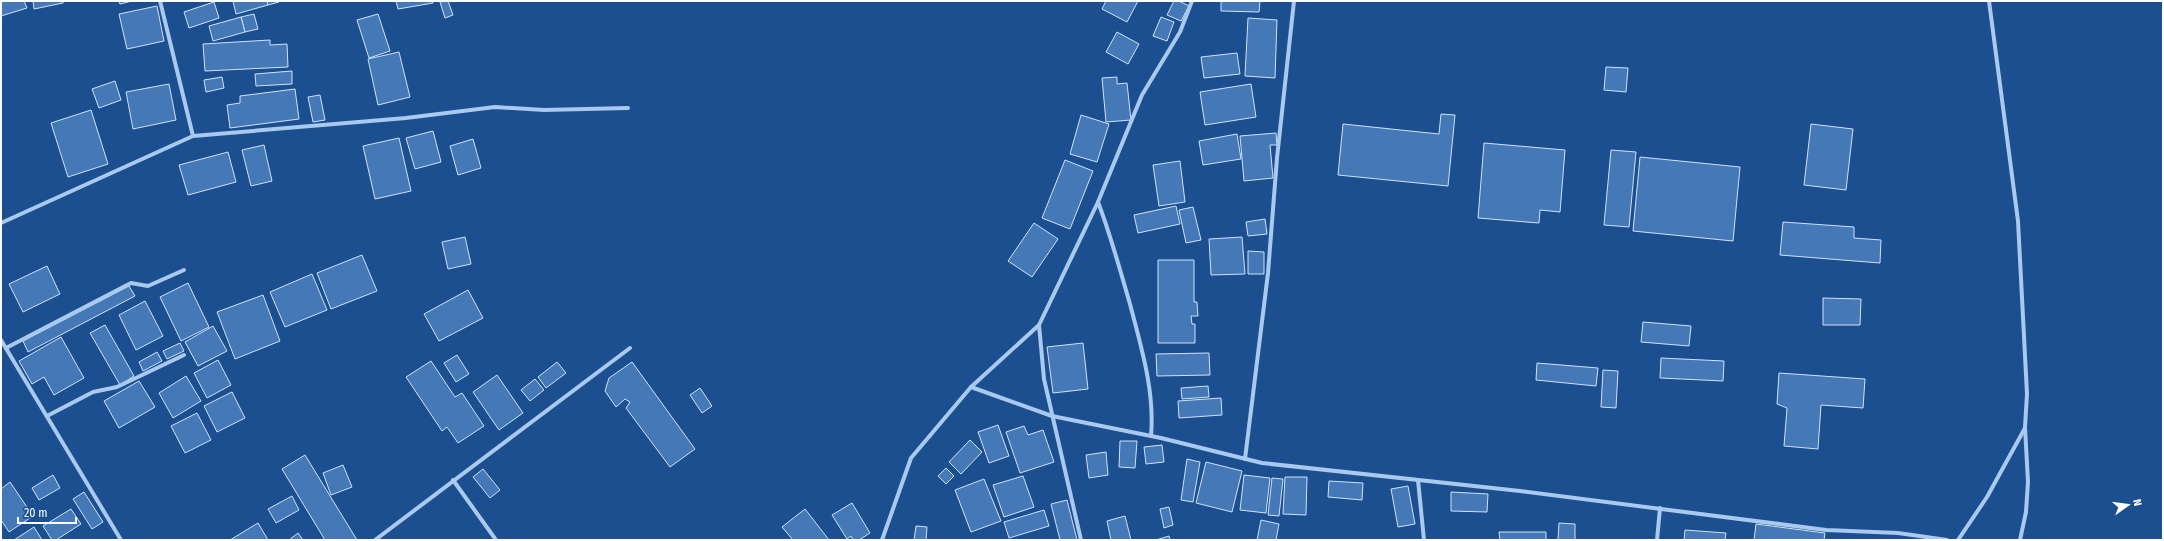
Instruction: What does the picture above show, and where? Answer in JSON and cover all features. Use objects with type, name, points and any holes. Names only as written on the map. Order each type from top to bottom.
[{"type":"street","points":[[160,1],[193,136]]},
{"type":"street","points":[[882,540],[911,458],[971,387],[1038,324],[1098,202],[1142,95],[1180,32],[1192,1]]},
{"type":"street","points":[[1245,459],[1268,273],[1277,158],[1294,1]]},
{"type":"street","points":[[1989,1],[2018,221],[2028,394],[2025,427],[2028,482],[2026,512],[2020,540]]},
{"type":"street","points":[[1,223],[193,136],[406,118],[495,107],[544,110],[628,108]]},
{"type":"street","points":[[1098,202],[1110,233],[1143,352],[1153,416],[1151,436]]},
{"type":"street","points":[[6,348],[131,283],[148,286],[184,270]]},
{"type":"street","points":[[1038,324],[1044,379],[1081,540]]},
{"type":"street","points":[[1,340],[121,540]]},
{"type":"street","points":[[375,540],[630,348]]},
{"type":"street","points":[[47,416],[93,392],[117,386],[184,355]]},
{"type":"street","points":[[971,387],[1052,416],[1151,436],[1245,459],[1660,508],[1826,530],[1898,533],[1947,540]]},
{"type":"street","points":[[1958,540],[1987,496],[2025,427]]},
{"type":"street","points":[[453,480],[496,540]]},
{"type":"street","points":[[1418,480],[1424,540]]},
{"type":"street","points":[[1657,540],[1660,508]]},
{"type":"building","points":[[1,1],[24,1],[27,8],[1,16]]},
{"type":"building","points":[[33,1],[63,1],[63,3],[34,9]]},
{"type":"building","points":[[119,1],[132,1],[120,4]]},
{"type":"building","points":[[233,1],[267,1],[268,5],[236,14]]},
{"type":"building","points":[[267,1],[279,1],[279,2],[268,5]]},
{"type":"building","points":[[396,1],[433,1],[433,3],[398,9]]},
{"type":"building","points":[[448,1],[453,15],[445,18],[440,2]]},
{"type":"building","points":[[1106,1],[1138,1],[1127,22],[1102,9]]},
{"type":"building","points":[[1174,1],[1179,1],[1189,6],[1181,21],[1167,15]]},
{"type":"building","points":[[1221,1],[1260,1],[1259,12],[1221,11]]},
{"type":"building","points":[[214,2],[219,18],[189,28],[184,12]]},
{"type":"building","points":[[157,6],[164,41],[127,49],[119,14]]},
{"type":"building","points":[[254,14],[258,29],[245,32],[241,17]]},
{"type":"building","points":[[378,14],[390,51],[369,58],[357,20]]},
{"type":"building","points":[[241,17],[245,32],[213,41],[209,26]]},
{"type":"building","points":[[1161,17],[1174,22],[1167,41],[1153,36]]},
{"type":"building","points":[[1248,18],[1277,20],[1275,78],[1245,76]]},
{"type":"building","points":[[1117,32],[1139,44],[1128,64],[1106,52]]},
{"type":"building","points":[[270,40],[270,45],[287,44],[288,67],[205,71],[203,44]]},
{"type":"building","points":[[399,52],[410,97],[378,105],[368,59]]},
{"type":"building","points":[[1237,53],[1240,74],[1204,78],[1201,57]]},
{"type":"building","points":[[1606,67],[1628,68],[1626,92],[1604,90]]},
{"type":"building","points":[[292,71],[292,84],[256,86],[255,74]]},
{"type":"building","points":[[222,77],[224,88],[206,92],[204,80]]},
{"type":"building","points":[[1117,77],[1117,84],[1127,83],[1131,120],[1106,122],[1102,78]]},
{"type":"building","points":[[115,81],[121,100],[99,108],[92,89]]},
{"type":"building","points":[[169,84],[176,120],[133,129],[126,92]]},
{"type":"building","points":[[1251,84],[1256,117],[1205,125],[1200,92]]},
{"type":"building","points":[[295,89],[299,119],[230,128],[227,105],[240,103],[240,96]]},
{"type":"building","points":[[320,95],[325,120],[313,122],[308,97]]},
{"type":"building","points":[[91,110],[108,164],[68,177],[51,123]]},
{"type":"building","points":[[1441,114],[1455,115],[1448,186],[1338,175],[1343,124],[1439,134]]},
{"type":"building","points":[[1081,115],[1109,124],[1097,162],[1070,154]]},
{"type":"building","points":[[1811,124],[1853,129],[1846,190],[1804,185]]},
{"type":"building","points":[[433,131],[441,162],[415,169],[406,138]]},
{"type":"building","points":[[1276,133],[1277,145],[1270,145],[1273,178],[1244,181],[1240,136]]},
{"type":"building","points":[[1237,134],[1241,159],[1203,165],[1199,141]]},
{"type":"building","points":[[399,138],[411,191],[375,199],[363,146]]},
{"type":"building","points":[[473,139],[481,168],[458,175],[450,146]]},
{"type":"building","points":[[1484,143],[1565,150],[1560,212],[1540,210],[1539,223],[1478,218]]},
{"type":"building","points":[[264,145],[272,181],[251,186],[242,150]]},
{"type":"building","points":[[1611,150],[1636,152],[1629,227],[1604,225]]},
{"type":"building","points":[[228,152],[236,182],[188,195],[179,165]]},
{"type":"building","points":[[1640,157],[1740,167],[1733,241],[1633,231]]},
{"type":"building","points":[[1065,160],[1093,171],[1070,229],[1042,218]]},
{"type":"building","points":[[1180,161],[1185,202],[1159,206],[1153,165]]},
{"type":"building","points":[[1176,206],[1180,224],[1138,233],[1134,215]]},
{"type":"building","points":[[1193,207],[1201,240],[1186,243],[1179,210]]},
{"type":"building","points":[[1265,219],[1267,234],[1248,236],[1246,222]]},
{"type":"building","points":[[1783,222],[1854,227],[1854,238],[1881,240],[1880,263],[1780,255]]},
{"type":"building","points":[[1034,223],[1058,239],[1032,277],[1008,261]]},
{"type":"building","points":[[465,237],[471,264],[448,269],[442,242]]},
{"type":"building","points":[[1242,237],[1245,274],[1211,275],[1209,239]]},
{"type":"building","points":[[1248,251],[1264,252],[1264,274],[1248,274]]},
{"type":"building","points":[[362,255],[377,291],[331,309],[317,273]]},
{"type":"building","points":[[1158,260],[1194,260],[1194,302],[1197,302],[1198,316],[1191,316],[1192,324],[1195,324],[1195,343],[1158,343]]},
{"type":"building","points":[[47,266],[60,294],[23,312],[9,284]]},
{"type":"building","points":[[312,274],[327,310],[285,327],[270,292]]},
{"type":"building","points":[[188,283],[209,327],[181,341],[160,297]]},
{"type":"building","points":[[129,286],[135,296],[28,352],[23,341]]},
{"type":"building","points":[[468,290],[483,318],[439,341],[424,314]]},
{"type":"building","points":[[263,295],[280,341],[235,359],[217,312]]},
{"type":"building","points":[[1823,298],[1861,299],[1860,325],[1823,325]]},
{"type":"building","points":[[145,301],[163,336],[136,350],[119,315]]},
{"type":"building","points":[[1643,322],[1691,326],[1689,346],[1641,342]]},
{"type":"building","points":[[105,325],[134,376],[120,385],[90,333]]},
{"type":"building","points":[[213,326],[227,351],[198,366],[185,342]]},
{"type":"building","points":[[61,337],[84,378],[54,395],[44,377],[32,384],[19,361]]},
{"type":"building","points":[[180,343],[184,351],[167,359],[163,351]]},
{"type":"building","points":[[1083,343],[1088,389],[1053,393],[1047,347]]},
{"type":"building","points":[[157,352],[162,361],[143,371],[139,362]]},
{"type":"building","points":[[1209,353],[1210,375],[1157,376],[1156,354]]},
{"type":"building","points":[[457,355],[469,374],[456,382],[444,363]]},
{"type":"building","points":[[1661,358],[1724,361],[1723,381],[1660,378]]},
{"type":"building","points":[[218,360],[231,385],[207,398],[194,373]]},
{"type":"building","points":[[431,361],[455,397],[462,393],[484,426],[458,443],[447,427],[442,431],[406,377]]},
{"type":"building","points":[[557,362],[566,373],[546,388],[538,377]]},
{"type":"building","points":[[632,362],[695,449],[670,467],[626,408],[630,402],[625,399],[616,407],[605,391],[609,378]]},
{"type":"building","points":[[1537,363],[1598,368],[1596,386],[1536,380]]},
{"type":"building","points":[[1603,370],[1618,371],[1616,408],[1601,407]]},
{"type":"building","points":[[1779,373],[1865,379],[1863,408],[1821,405],[1818,449],[1784,446],[1787,408],[1777,404]]},
{"type":"building","points":[[497,375],[523,413],[499,430],[473,392]]},
{"type":"building","points":[[186,376],[201,401],[173,418],[159,393]]},
{"type":"building","points":[[535,379],[544,390],[530,401],[521,390]]},
{"type":"building","points":[[139,381],[155,407],[119,428],[104,401]]},
{"type":"building","points":[[1208,386],[1209,397],[1182,399],[1181,388]]},
{"type":"building","points":[[700,388],[712,406],[702,413],[690,395]]},
{"type":"building","points":[[232,392],[245,418],[217,432],[204,406]]},
{"type":"building","points":[[1221,398],[1222,415],[1179,418],[1178,401]]},
{"type":"building","points":[[197,413],[211,440],[185,453],[171,426]]},
{"type":"building","points":[[998,425],[1009,456],[989,463],[978,432]]},
{"type":"building","points":[[1024,426],[1028,435],[1043,430],[1054,462],[1020,473],[1006,432]]},
{"type":"building","points":[[970,440],[982,452],[961,474],[949,462]]},
{"type":"building","points":[[1120,441],[1137,441],[1135,468],[1119,467]]},
{"type":"building","points":[[1162,445],[1164,462],[1146,464],[1144,447]]},
{"type":"building","points":[[1106,452],[1108,475],[1089,478],[1086,455]]},
{"type":"building","points":[[305,455],[357,540],[325,540],[282,469]]},
{"type":"building","points":[[1187,459],[1200,462],[1193,502],[1181,500]]},
{"type":"building","points":[[1206,462],[1242,471],[1232,512],[1196,503]]},
{"type":"building","points":[[343,465],[352,487],[331,495],[323,473]]},
{"type":"building","points":[[946,468],[954,476],[946,484],[938,476]]},
{"type":"building","points":[[483,469],[500,490],[490,498],[473,477]]},
{"type":"building","points":[[53,475],[60,488],[39,500],[32,488]]},
{"type":"building","points":[[1244,475],[1270,478],[1266,513],[1240,510]]},
{"type":"building","points":[[1023,476],[1034,507],[1004,517],[993,485]]},
{"type":"building","points":[[1285,477],[1307,477],[1306,515],[1283,514]]},
{"type":"building","points":[[1272,478],[1283,479],[1279,516],[1268,515]]},
{"type":"building","points":[[984,479],[1001,521],[971,532],[955,490]]},
{"type":"building","points":[[1329,481],[1363,483],[1362,500],[1328,497]]},
{"type":"building","points":[[10,482],[33,516],[9,532],[1,520],[1,489]]},
{"type":"building","points":[[1408,486],[1415,524],[1398,527],[1391,489]]},
{"type":"building","points":[[84,492],[103,522],[92,529],[73,499]]},
{"type":"building","points":[[1451,492],[1488,494],[1487,512],[1451,511]]},
{"type":"building","points":[[292,496],[299,510],[276,523],[268,509]]},
{"type":"building","points":[[1067,500],[1077,540],[1060,540],[1051,504]]},
{"type":"building","points":[[852,503],[870,533],[859,540],[853,540],[851,536],[847,539],[832,515]]},
{"type":"building","points":[[1169,507],[1173,525],[1164,528],[1160,509]]},
{"type":"building","points":[[71,509],[81,524],[56,540],[52,540],[43,526]]},
{"type":"building","points":[[805,509],[829,540],[793,540],[782,527]]},
{"type":"building","points":[[1044,510],[1049,526],[1009,538],[1004,522]]},
{"type":"building","points":[[1125,516],[1131,540],[1111,540],[1107,521]]},
{"type":"building","points":[[1261,520],[1279,524],[1276,540],[1257,540]]},
{"type":"building","points":[[258,523],[268,540],[230,540]]},
{"type":"building","points":[[1559,523],[1575,524],[1575,540],[1558,540]]},
{"type":"building","points":[[1756,524],[1825,533],[1824,540],[1754,540]]},
{"type":"building","points":[[916,526],[927,527],[926,540],[914,540]]},
{"type":"building","points":[[34,527],[42,540],[14,540]]},
{"type":"building","points":[[1685,530],[1726,533],[1725,540],[1684,540]]},
{"type":"building","points":[[1499,532],[1546,532],[1546,540],[1500,540]]},
{"type":"building","points":[[298,533],[303,540],[289,540]]},
{"type":"building","points":[[1169,536],[1170,540],[1156,540]]}]
